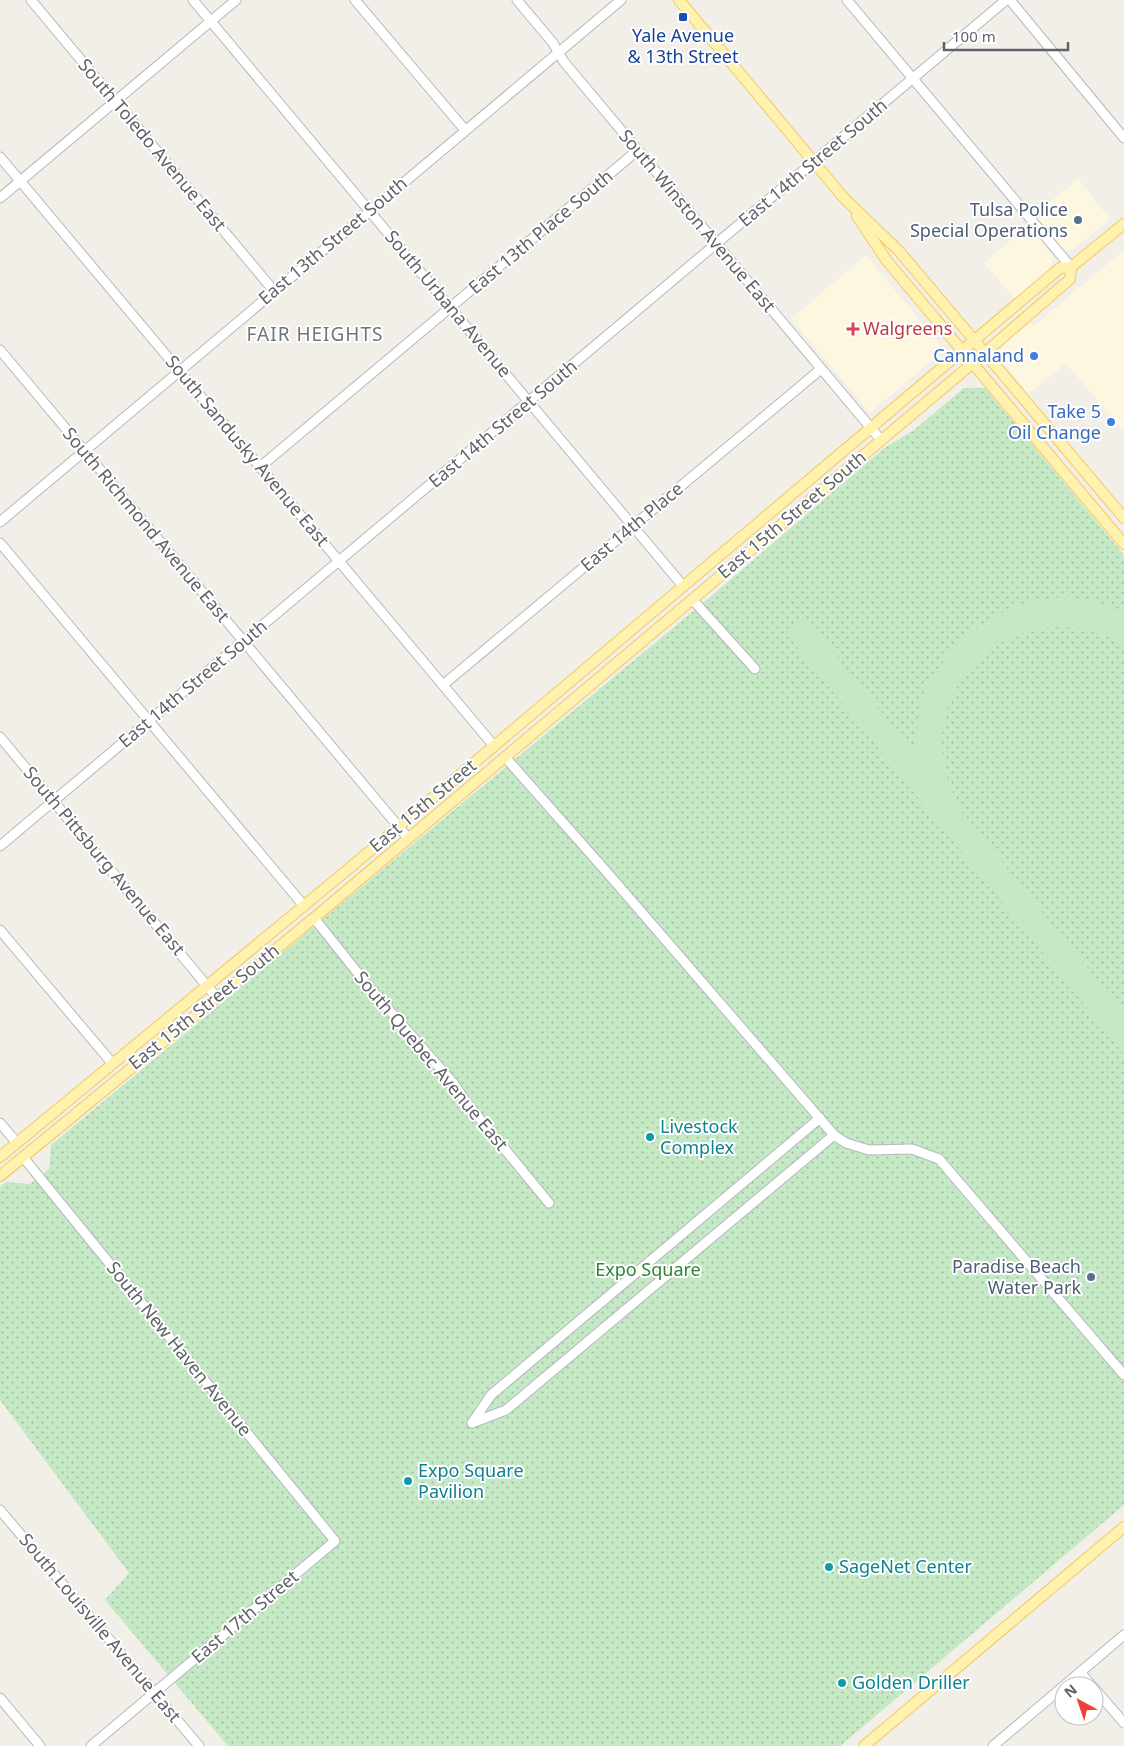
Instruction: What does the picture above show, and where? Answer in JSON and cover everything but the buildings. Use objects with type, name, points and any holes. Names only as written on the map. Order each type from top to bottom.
[{"type":"main road","points":[[679,0],[844,197],[899,251],[1124,518]]},
{"type":"main road","points":[[844,197],[887,261],[1124,544]]},
{"type":"main road","name":"East 15th Street South","points":[[494,746],[871,428],[964,352],[1060,268],[1071,267],[1124,224]]},
{"type":"main road","points":[[887,261],[899,251]]},
{"type":"main road","name":"East 15th Street South","points":[[505,757],[973,363],[1070,279],[1071,267]]},
{"type":"main road","points":[[1095,509],[1107,498]]},
{"type":"main road","points":[[684,586],[692,599]]},
{"type":"main road","points":[[494,746],[505,757]]},
{"type":"main road","name":"East 15th Street","points":[[352,866],[494,746]]},
{"type":"main road","name":"East 15th Street","points":[[408,838],[505,757]]},
{"type":"main road","name":"East 15th Street South","points":[[0,1176],[314,918],[408,838]]},
{"type":"main road","name":"East 15th Street South","points":[[0,1157],[352,866]]},
{"type":"main road","points":[[304,906],[314,918]]},
{"type":"main road","points":[[112,1063],[122,1075]]},
{"type":"main road","points":[[17,1143],[23,1157]]},
{"type":"main road","points":[[864,1746],[1124,1526]]},
{"type":"street","name":"South Toledo Avenue East","points":[[30,0],[274,290]]},
{"type":"street","name":"South Urbana Avenue","points":[[193,0],[684,586]]},
{"type":"street","points":[[0,198],[236,0]]},
{"type":"street","points":[[355,0],[465,130]]},
{"type":"street","name":"South Winston Avenue East","points":[[517,0],[638,150],[881,440]]},
{"type":"street","name":"East 13th Street South","points":[[0,522],[274,290],[622,0]]},
{"type":"street","points":[[847,0],[1071,267]]},
{"type":"street","name":"East 14th Street South","points":[[0,846],[1006,0]]},
{"type":"street","points":[[1010,0],[1124,138]]},
{"type":"street","name":"East 13th Place South","points":[[260,467],[638,150]]},
{"type":"street","name":"South Sandusky Avenue East","points":[[0,157],[494,746]]},
{"type":"street","name":"South Richmond Avenue East","points":[[0,350],[408,838]]},
{"type":"street","name":"East 14th Place","points":[[443,685],[821,369]]},
{"type":"street","points":[[0,543],[304,906]]},
{"type":"street","points":[[692,599],[755,669]]},
{"type":"street","name":"South Pittsburg Avenue East","points":[[0,737],[217,998]]},
{"type":"street","points":[[505,757],[606,870],[834,1135],[846,1144],[869,1150],[912,1148],[939,1159],[1124,1375]]},
{"type":"street","name":"South Quebec Avenue East","points":[[314,918],[369,987],[454,1084],[549,1203]]},
{"type":"street","points":[[0,930],[112,1063]]},
{"type":"street","points":[[820,1118],[491,1395],[472,1423],[506,1410],[834,1135]]},
{"type":"street","points":[[0,1122],[17,1143]]},
{"type":"street","name":"South New Haven Avenue","points":[[23,1157],[334,1541]]},
{"type":"street","name":"South Louisville Avenue East","points":[[0,1510],[199,1746]]},
{"type":"street","name":"East 17th Street","points":[[91,1746],[334,1541]]},
{"type":"street","points":[[993,1746],[1124,1634]]},
{"type":"street","points":[[1080,1672],[1083,1676]]},
{"type":"street","points":[[0,1698],[40,1746]]},
{"type":"street","points":[[1104,1700],[1124,1723]]},
{"type":"shaded area","points":[[1078,179],[1110,219],[1074,249],[1064,251],[1034,215]]},
{"type":"shaded area","points":[[1028,225],[1053,256],[1051,268],[1016,299],[984,263]]},
{"type":"shaded area","points":[[1124,250],[1124,432],[1066,363],[1028,394],[999,357],[1000,350],[1006,343],[1030,322],[1034,326]]},
{"type":"shaded area","points":[[866,255],[944,350],[870,413],[791,319]]},
{"type":"green space","name":"Expo Square","points":[[964,388],[985,388],[1124,555],[1124,1505],[840,1746],[228,1746],[105,1600],[129,1573],[0,1400],[0,1187],[6,1182],[30,1184],[49,1169],[51,1145],[709,598],[883,449],[914,430]]},
{"type":"green space","points":[[1068,597],[1099,603],[1124,612],[1124,644],[1104,635],[1082,629],[1061,627],[1019,634],[1000,644],[982,656],[967,673],[952,697],[946,710],[943,724],[943,759],[948,780],[962,812],[1124,1013],[1124,1054],[786,633],[805,617],[915,754],[919,716],[924,694],[928,684],[958,644],[985,622],[1016,607],[1032,602]]},
{"type":"place","name":"Yale Avenue & 13th Street","points":[[683,17]]},
{"type":"place","name":"Tulsa Police Special Operations","points":[[1078,220]]},
{"type":"place","name":"Walgreens","points":[[853,329]]},
{"type":"place","name":"Cannaland","points":[[1034,356]]},
{"type":"place","name":"Take 5 Oil Change","points":[[1111,422]]},
{"type":"place","name":"Livestock Complex","points":[[650,1137]]},
{"type":"place","name":"Paradise Beach Water Park","points":[[1091,1277]]},
{"type":"place","name":"Expo Square Pavilion","points":[[408,1481]]},
{"type":"place","name":"SageNet Center","points":[[829,1567]]},
{"type":"place","name":"Golden Driller","points":[[842,1683]]},
{"type":"district","name":"FAIR HEIGHTS","points":[[315,334]]}]
